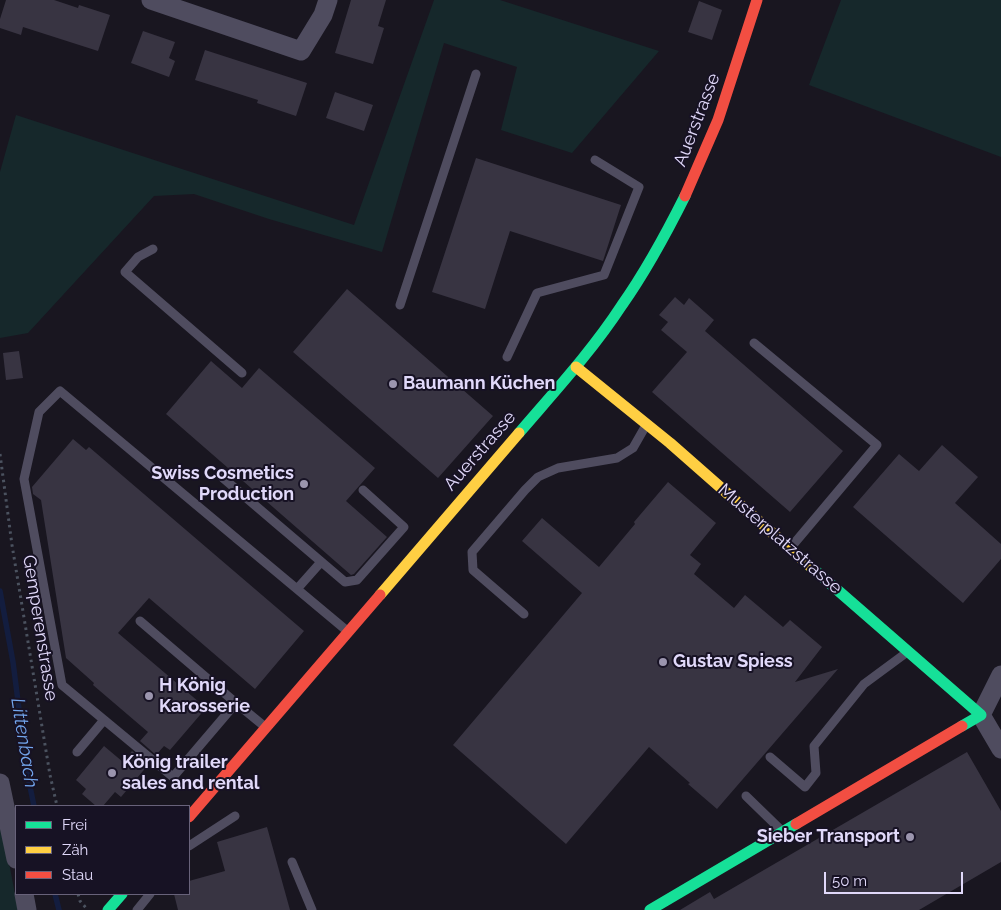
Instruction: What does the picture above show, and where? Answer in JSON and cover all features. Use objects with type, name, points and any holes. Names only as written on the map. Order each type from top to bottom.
[{"type":"main road","name":"Auerstrasse","points":[[190,816],[576,367],[622,306],[655,252],[702,160],[728,95],[757,0]]},
{"type":"main road","name":"Musterplatzstrasse","points":[[576,367],[677,449],[981,715]]},
{"type":"main road","points":[[650,910],[981,715]]},
{"type":"main road","points":[[108,910],[121,895]]},
{"type":"street","points":[[151,0],[301,51],[323,15],[328,0]]},
{"type":"street","points":[[1001,675],[981,715],[1001,749]]},
{"type":"street","points":[[0,784],[15,854]]},
{"type":"street","points":[[24,895],[27,910]]},
{"type":"lane","points":[[400,305],[476,74]]},
{"type":"lane","points":[[507,357],[537,294],[604,275],[639,186],[595,160]]},
{"type":"lane","points":[[153,249],[138,257],[125,272],[242,373]]},
{"type":"lane","points":[[754,342],[877,445],[790,548]]},
{"type":"lane","points":[[236,703],[172,777],[62,685],[24,479],[39,412],[60,391],[348,632]]},
{"type":"lane","points":[[524,614],[473,570],[472,552],[538,477],[558,468],[616,458],[634,448],[647,425]]},
{"type":"lane","points":[[223,478],[345,582],[357,580],[404,527],[363,490]]},
{"type":"lane","points":[[297,590],[321,562]]},
{"type":"lane","points":[[140,621],[266,728]]},
{"type":"lane","points":[[770,757],[805,787],[816,774],[814,746],[864,684],[908,652]]},
{"type":"lane","points":[[78,752],[104,720]]},
{"type":"lane","points":[[746,796],[783,832]]},
{"type":"lane","points":[[190,845],[235,816]]},
{"type":"lane","points":[[292,862],[312,910]]},
{"type":"lane","points":[[137,910],[149,895]]},
{"type":"path","name":"Gemperenstrasse","points":[[0,454],[12,545],[50,775],[57,805]]},
{"type":"path","points":[[78,895],[80,901],[87,910]]},
{"type":"shaded area","points":[[434,0],[500,0],[659,51],[572,153],[501,130],[517,67],[444,43],[382,252],[269,219],[194,194],[154,196],[28,333],[0,338],[0,172],[16,115],[354,225]]},
{"type":"shaded area","points":[[841,0],[1001,0],[1001,157],[809,85]]},
{"type":"shaded area","points":[[0,815],[18,910],[0,910]]},
{"type":"building","points":[[6,0],[54,0],[78,8],[79,5],[110,15],[98,51],[23,27],[21,35],[0,28],[0,19]]},
{"type":"building","points":[[351,0],[386,0],[378,26],[384,28],[373,64],[335,53]]},
{"type":"building","points":[[699,1],[722,10],[712,40],[688,32]]},
{"type":"building","points":[[143,31],[175,42],[169,58],[175,61],[169,77],[131,63]]},
{"type":"building","points":[[205,50],[307,83],[296,116],[257,103],[258,100],[195,80]]},
{"type":"building","points":[[335,92],[373,105],[364,131],[326,118]]},
{"type":"building","points":[[476,158],[621,205],[603,261],[510,231],[485,309],[432,292]]},
{"type":"building","name":"Baumann Küchen","points":[[347,289],[493,416],[438,478],[293,352]]},
{"type":"building","points":[[675,297],[684,305],[689,298],[714,320],[705,331],[843,451],[790,512],[652,392],[687,352],[661,330],[668,322],[659,315]]},
{"type":"building","points":[[19,351],[23,378],[6,380],[3,353]]},
{"type":"building","name":"Swiss Cosmetics Production","points":[[211,361],[242,388],[259,368],[375,468],[346,501],[387,537],[354,574],[351,575],[166,414]]},
{"type":"building","points":[[73,439],[86,450],[89,447],[304,631],[255,689],[149,598],[118,633],[206,708],[170,750],[164,746],[156,755],[140,741],[148,732],[93,685],[94,683],[66,658],[41,500],[33,494],[32,487]]},
{"type":"building","points":[[942,445],[978,477],[955,503],[1001,544],[1001,559],[963,603],[853,507],[899,454],[919,471]]},
{"type":"building","name":"Gustav Spiess","points":[[668,482],[716,523],[690,555],[701,564],[694,574],[734,608],[745,595],[783,627],[790,620],[822,647],[795,682],[838,669],[717,809],[649,747],[566,844],[453,745],[582,593],[522,541],[542,518],[599,567]]},
{"type":"building","name":"König trailer sales and rental","points":[[104,746],[123,762],[132,751],[148,765],[121,797],[115,792],[104,805],[95,805],[82,794],[86,789],[76,780]]},
{"type":"building","name":"Sieber Transport","points":[[967,752],[1001,811],[1001,862],[919,910],[680,910],[710,892],[714,899]]},
{"type":"building","points":[[267,827],[290,910],[178,910],[174,895],[190,895],[190,881],[225,871],[217,842]]},
{"type":"waterway","name":"Littenbach","points":[[0,591],[13,662],[27,772],[34,805]]},
{"type":"waterway","name":"Littenbach","points":[[55,895],[59,910]]},
{"type":"traffic: fast","points":[[519,433],[573,371],[610,322],[647,266],[685,196]]},
{"type":"traffic: fast","points":[[811,567],[981,715],[962,726]]},
{"type":"traffic: fast","points":[[650,910],[796,824]]},
{"type":"traffic: fast","points":[[108,910],[121,895]]},
{"type":"traffic: slow","points":[[576,367],[670,443],[811,567]]},
{"type":"traffic: slow","points":[[380,595],[519,433]]},
{"type":"traffic: jam","points":[[685,196],[718,120],[757,0]]},
{"type":"traffic: jam","points":[[190,816],[380,595]]},
{"type":"traffic: jam","points":[[796,824],[962,726]]},
{"type":"place","name":"Baumann Küchen","points":[[393,384]]},
{"type":"place","name":"Swiss Cosmetics Production","points":[[304,484]]},
{"type":"place","name":"Gustav Spiess","points":[[663,662]]},
{"type":"place","name":"H König Karosserie","points":[[149,696]]},
{"type":"place","name":"König trailer sales and rental","points":[[112,773]]},
{"type":"place","name":"Sieber Transport","points":[[910,837]]}]
